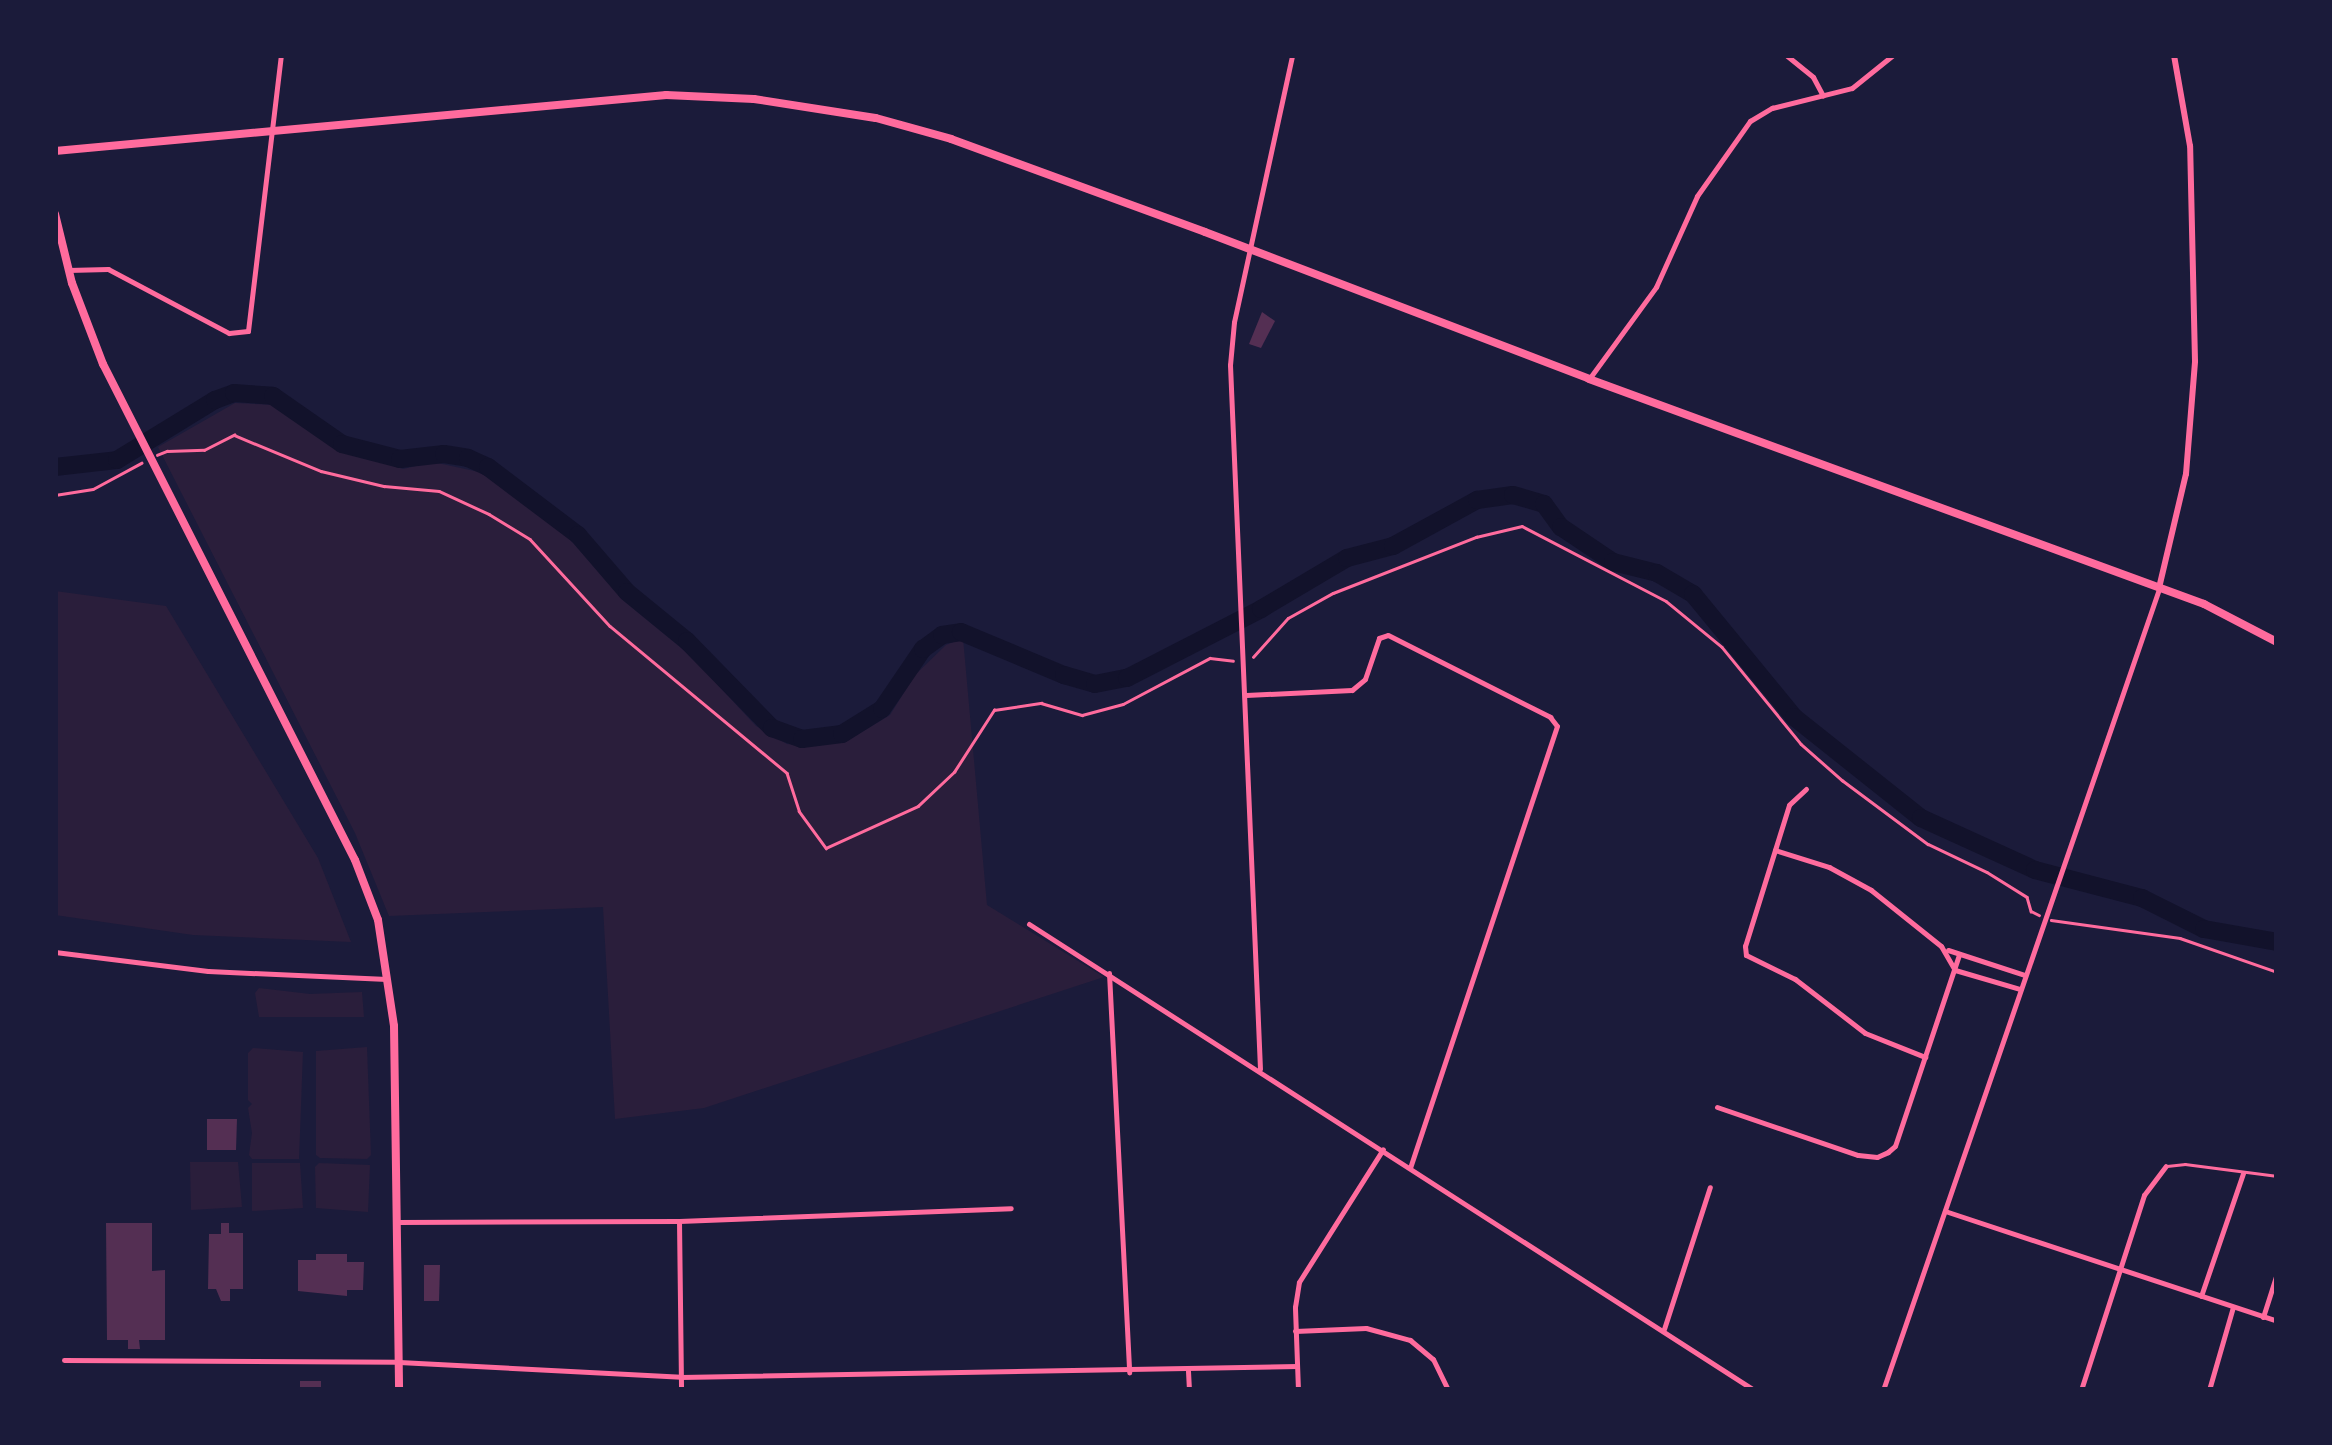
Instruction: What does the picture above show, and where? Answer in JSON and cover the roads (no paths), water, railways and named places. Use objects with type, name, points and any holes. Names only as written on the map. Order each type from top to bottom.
[{"type":"main road","points":[[55,151],[631,97],[693,95],[789,103],[876,118],[951,140],[2204,604],[2277,642]]},
{"type":"main road","points":[[55,214],[86,324],[122,407],[355,860],[382,936],[390,979],[399,1390]]},
{"type":"street","points":[[68,270],[108,268],[229,333],[246,334],[251,324],[281,55]]},
{"type":"street","points":[[1260,1068],[1230,365],[1249,250],[1292,55]]},
{"type":"street","points":[[1786,55],[1813,77],[1824,96]]},
{"type":"street","points":[[1589,379],[1656,287],[1689,210],[1739,134],[1761,113],[1868,80],[1893,55]]},
{"type":"street","points":[[1883,1390],[2159,589],[2186,474],[2195,361],[2190,146],[2174,55]]},
{"type":"street","points":[[1246,696],[1352,690],[1365,679],[1379,638],[1388,635],[1550,716],[1557,726],[1410,1167]]},
{"type":"street","points":[[1806,789],[1789,806],[1745,946],[1746,956],[1795,978],[1865,1033],[1925,1058]]},
{"type":"street","points":[[1775,850],[1852,878],[1941,946],[2025,975]]},
{"type":"street","points":[[1029,924],[1260,1068],[1754,1390]]},
{"type":"street","points":[[1941,946],[1955,970],[2020,990]]},
{"type":"street","points":[[55,952],[208,972],[390,979]]},
{"type":"street","points":[[1717,1107],[1858,1155],[1877,1157],[1895,1146],[1960,955]]},
{"type":"street","points":[[1109,973],[1129,1372]]},
{"type":"street","points":[[1298,1390],[1295,1331],[1303,1273],[1383,1149]]},
{"type":"street","points":[[2081,1390],[2144,1195],[2166,1166]]},
{"type":"street","points":[[2201,1296],[2243,1174]]},
{"type":"street","points":[[1664,1329],[1710,1187]]},
{"type":"street","points":[[398,1222],[680,1221],[1011,1208]]},
{"type":"street","points":[[1945,1211],[2277,1321]]},
{"type":"street","points":[[680,1221],[681,1390]]},
{"type":"street","points":[[2262,1317],[2277,1273]]},
{"type":"street","points":[[2209,1390],[2233,1307]]},
{"type":"street","points":[[1295,1331],[1366,1328],[1410,1340],[1433,1359],[1448,1390]]},
{"type":"street","points":[[64,1360],[399,1362],[681,1377],[1188,1371],[1297,1366]]},
{"type":"street","points":[[1188,1371],[1189,1390]]},
{"type":"lane","points":[[2166,1166],[2186,1164],[2277,1176]]},
{"type":"waterway","points":[[55,467],[117,460],[215,400],[234,393],[273,396],[342,444],[400,459],[444,454],[468,458],[488,467],[578,535],[627,592],[687,641],[772,728],[802,739],[842,734],[882,709],[923,649],[942,635],[961,632],[1095,684],[1127,678],[1261,609],[1347,558],[1393,546],[1477,500],[1513,495],[1544,504],[1561,527],[1613,562],[1657,573],[1693,594],[1794,717],[1921,818],[2035,870],[2142,898],[2204,929],[2277,942]]}]
